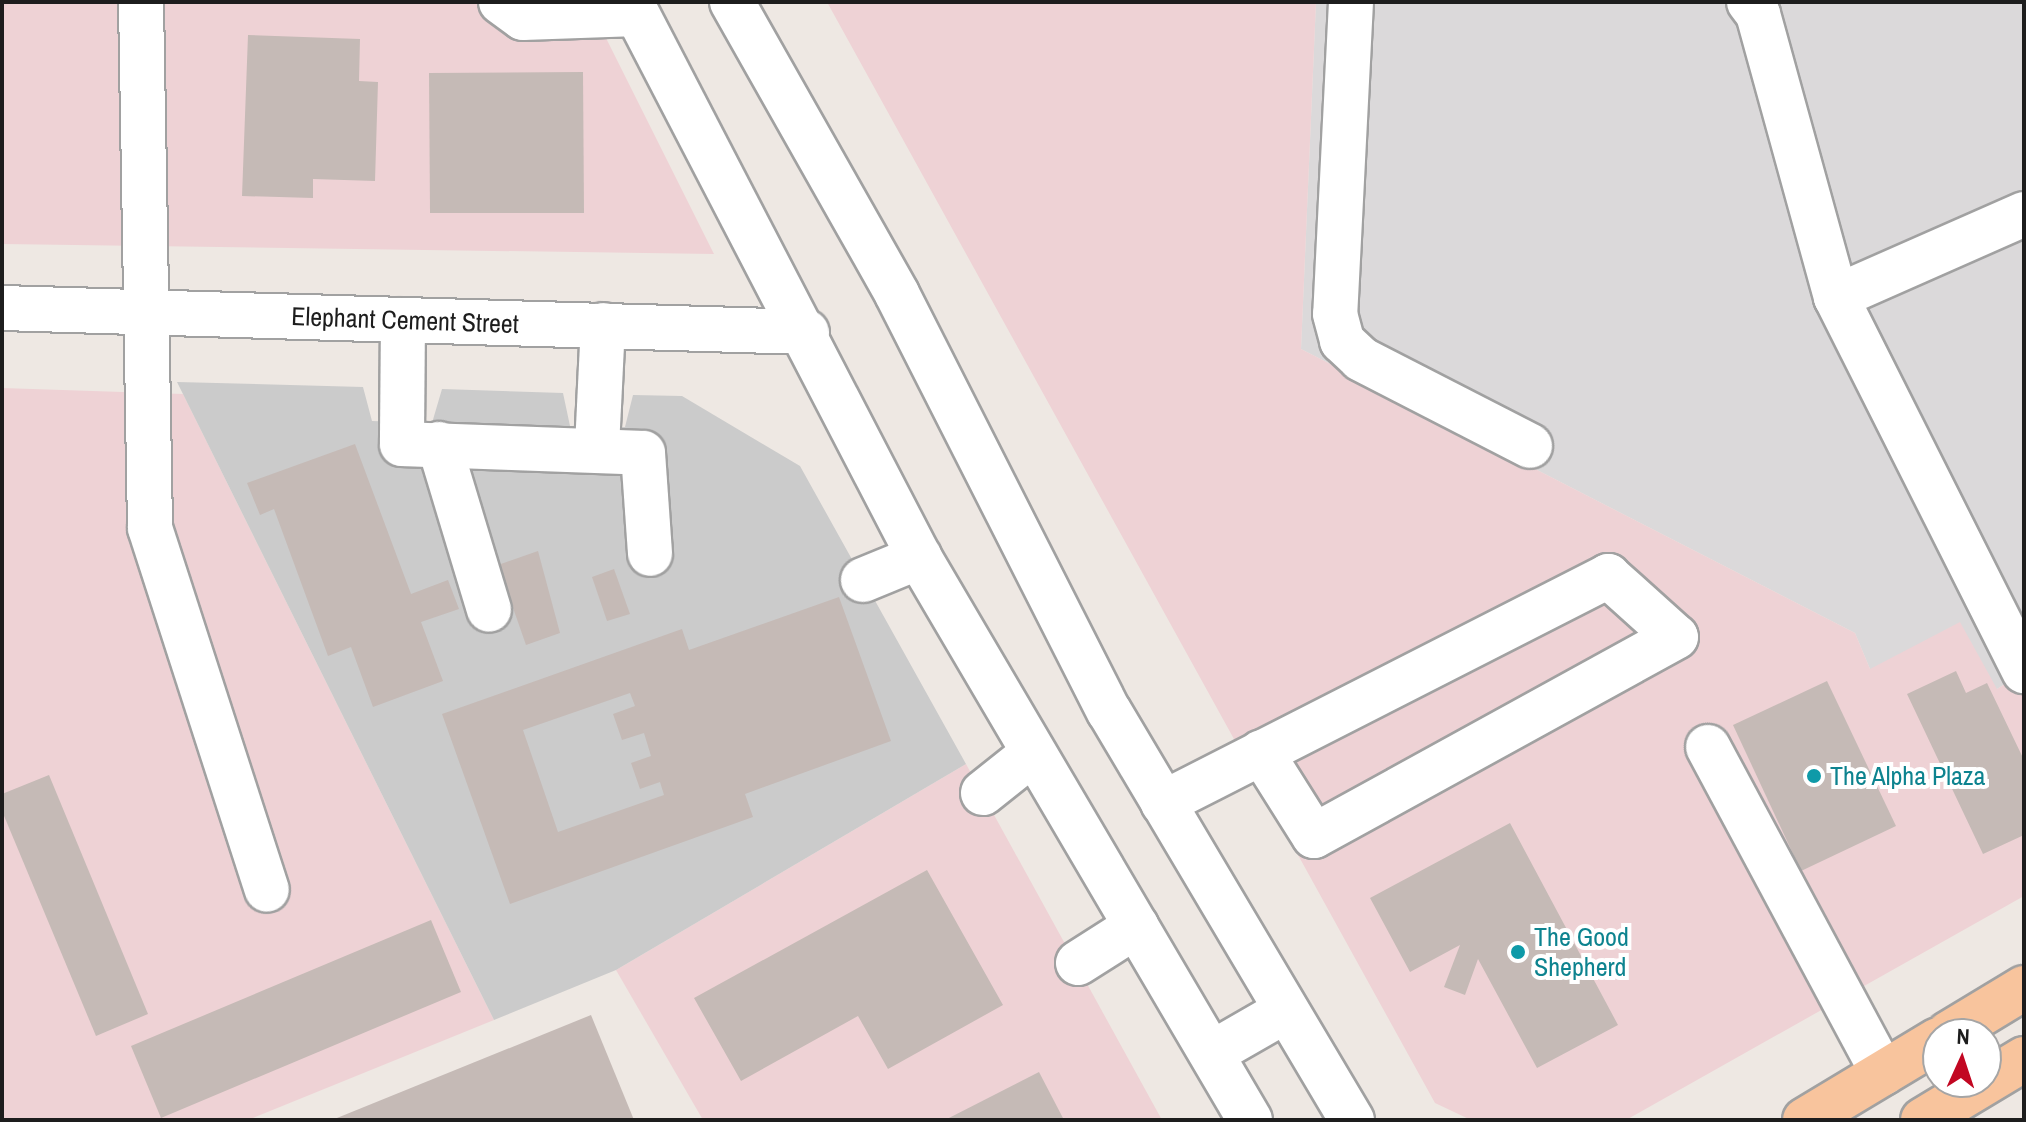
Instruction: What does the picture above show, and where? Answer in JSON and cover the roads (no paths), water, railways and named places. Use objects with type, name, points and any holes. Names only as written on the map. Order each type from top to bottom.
[{"type":"main road","points":[[1974,1018],[2024,988]]},
{"type":"main road","points":[[1805,1120],[1922,1050]]},
{"type":"main road","points":[[1923,1120],[2024,1059]]},
{"type":"street","points":[[141,2],[146,312],[142,392],[150,528],[267,890]]},
{"type":"street","points":[[501,2],[523,18],[634,8],[807,332],[919,557],[1032,754],[1250,1120]]},
{"type":"street","points":[[732,2],[897,294],[1163,803],[1352,1120]]},
{"type":"street","points":[[1351,2],[1335,314],[1342,341],[1361,359],[1530,446]]},
{"type":"street","points":[[1749,2],[1758,14],[1836,297],[2024,671]]},
{"type":"street","points":[[1836,297],[2024,214]]},
{"type":"street","name":"Elephant Cement Street","points":[[2,308],[807,332]]},
{"type":"street","points":[[403,320],[402,444],[597,447],[643,453],[650,554]]},
{"type":"street","points":[[597,447],[603,325]]},
{"type":"street","points":[[439,444],[489,610]]},
{"type":"street","points":[[863,580],[919,557]]},
{"type":"street","points":[[1163,803],[1261,752],[1608,576],[1676,637],[1314,836],[1261,752]]},
{"type":"street","points":[[1708,747],[1883,1073]]},
{"type":"street","points":[[983,793],[1032,754]]},
{"type":"street","points":[[1078,963],[1136,926]]},
{"type":"street","points":[[1212,1053],[1285,1011]]},
{"type":"place","name":"The Alpha Plaza","points":[[1814,776]]},
{"type":"place","name":"The Good Shepherd","points":[[1518,952]]}]
